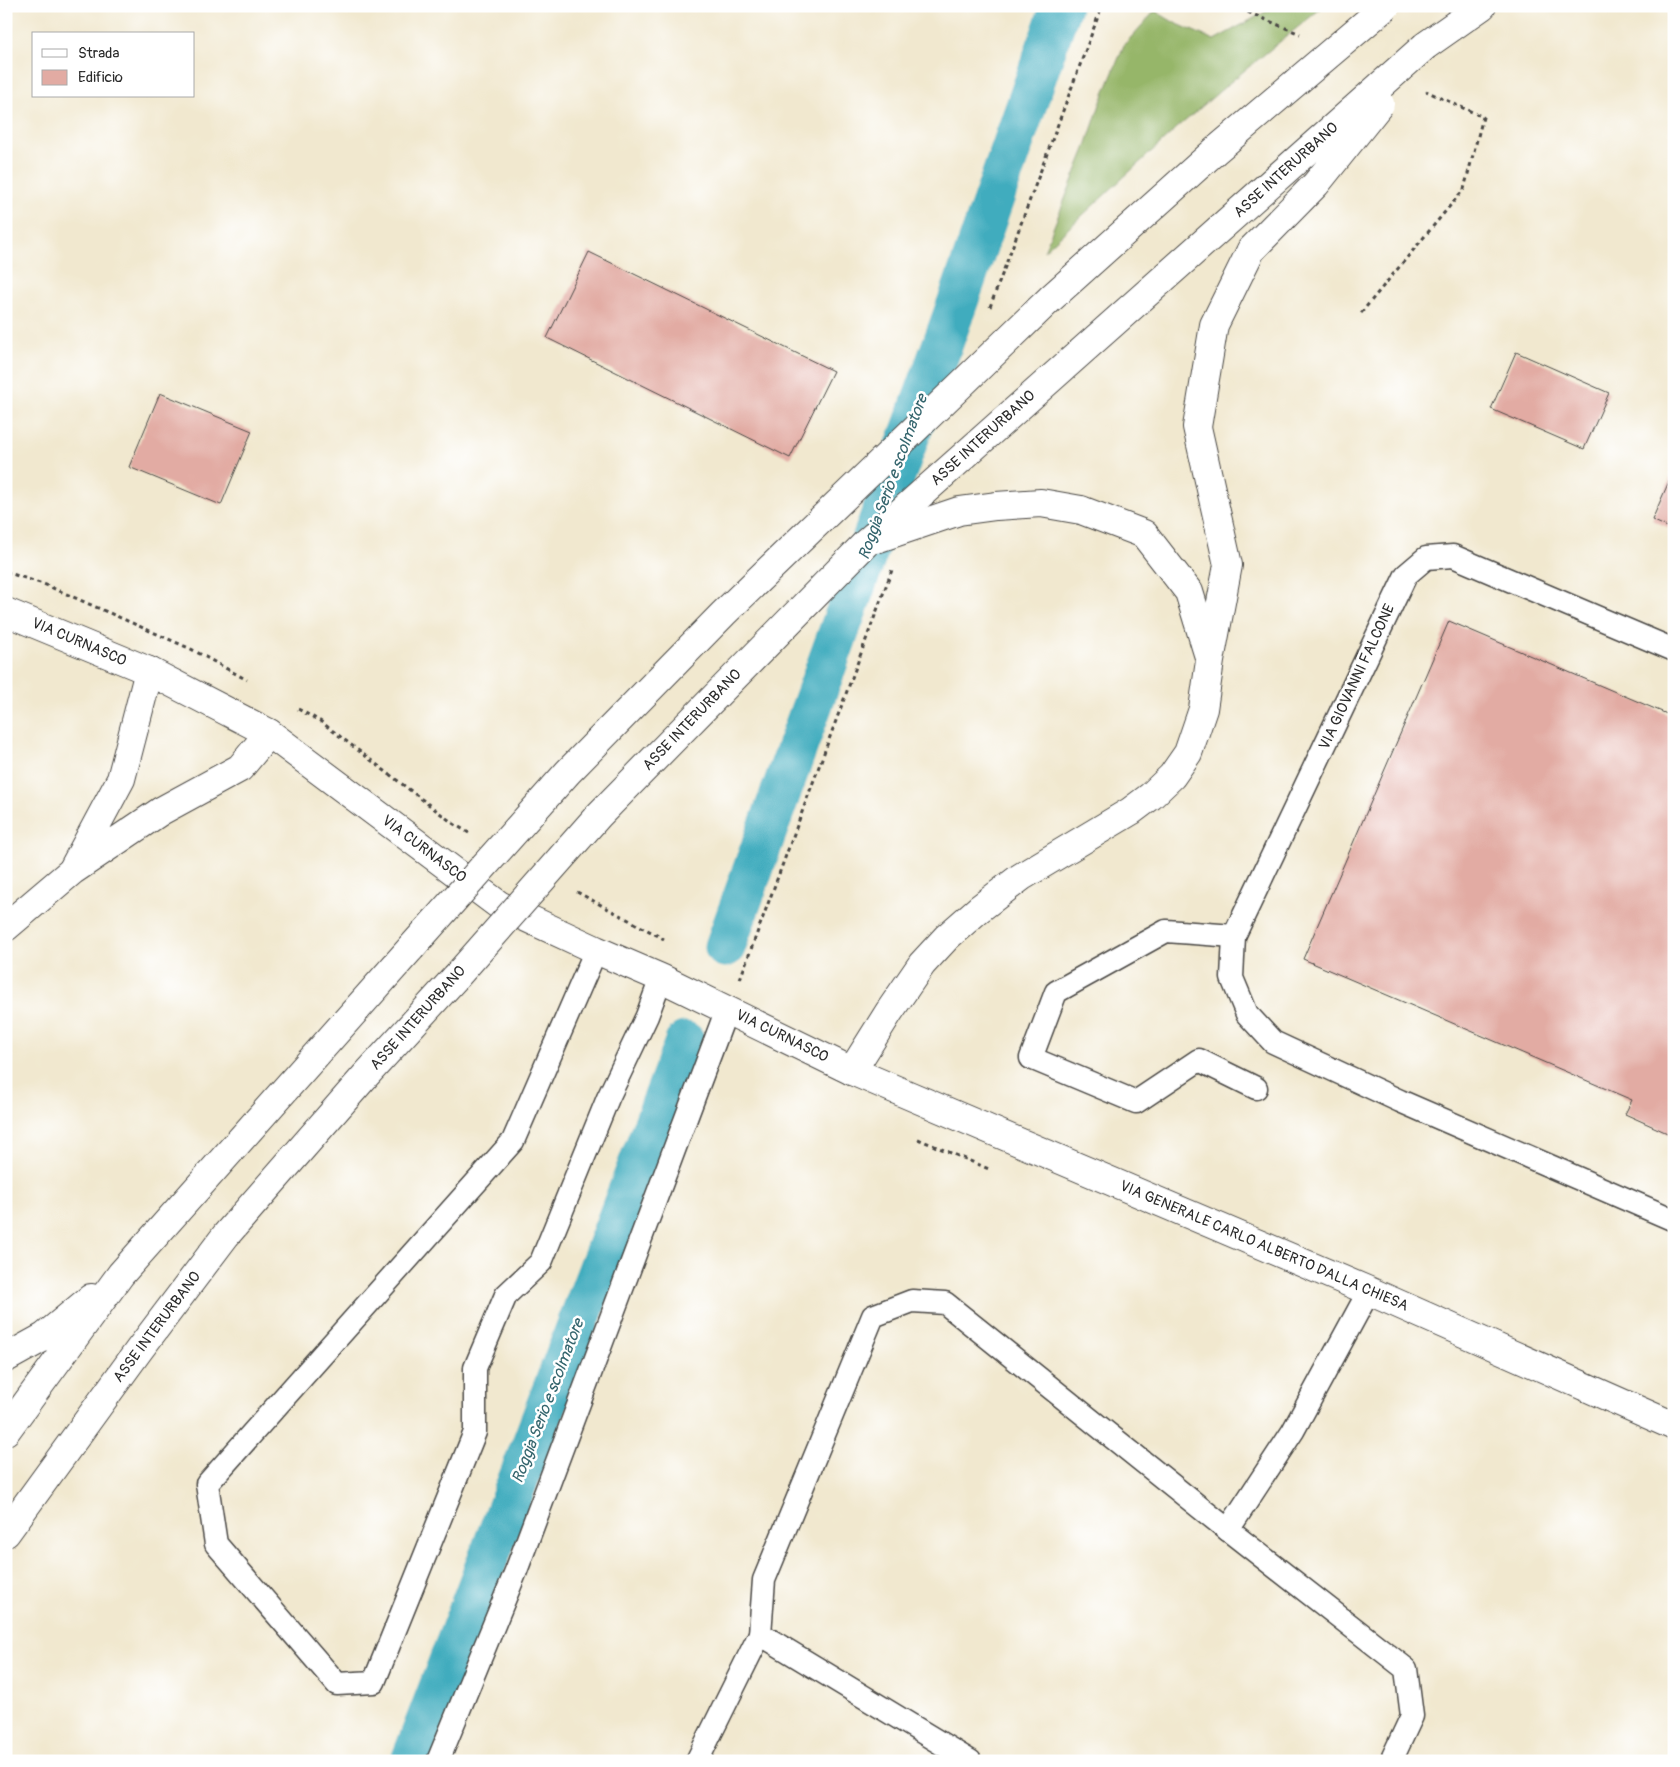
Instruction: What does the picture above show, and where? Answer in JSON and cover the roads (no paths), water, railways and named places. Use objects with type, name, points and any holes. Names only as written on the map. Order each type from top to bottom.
[{"type":"main road","points":[[6,1432],[122,1274],[568,772],[724,613],[1050,299],[1215,151],[1386,6]]},
{"type":"main road","name":"ASSE INTERURBANO","points":[[6,1533],[139,1350],[226,1235],[366,1075],[456,977],[598,816],[866,543],[1425,46],[1482,6]]},
{"type":"main road","points":[[852,1071],[922,964],[947,937],[979,909],[1021,877],[1131,811],[1151,796],[1172,776],[1188,753],[1203,709],[1228,565],[1198,427],[1214,326],[1250,250],[1316,184],[1425,46]]},
{"type":"main road","points":[[866,543],[959,511],[1041,503],[1081,510],[1144,534],[1189,592],[1210,661]]},
{"type":"main road","name":"VIA CURNASCO","points":[[6,612],[149,671],[269,733],[499,905],[661,978],[852,1071]]},
{"type":"main road","points":[[72,871],[121,779],[149,671]]},
{"type":"main road","points":[[6,927],[72,871],[161,811],[240,768],[269,733]]},
{"type":"main road","name":"VIA GENERALE CARLO ALBERTO DALLA CHIESA","points":[[852,1071],[1370,1291],[1674,1426]]},
{"type":"main road","points":[[6,1358],[44,1337],[122,1274]]},
{"type":"lane","name":"VIA GIOVANNI FALCONE","points":[[1674,650],[1453,556],[1426,558],[1406,575],[1234,936],[1232,978],[1247,1014],[1274,1042],[1400,1101],[1674,1220]]},
{"type":"lane","points":[[1234,936],[1166,931],[1056,992],[1031,1058],[1136,1102],[1199,1060],[1256,1088]]},
{"type":"lane","points":[[596,950],[513,1141],[207,1484],[216,1544],[337,1684],[374,1682],[475,1432],[475,1368],[506,1295],[541,1262],[608,1098],[647,1016],[661,978]]},
{"type":"lane","points":[[438,1761],[516,1571],[727,1010]]},
{"type":"lane","points":[[1228,1530],[1292,1431],[1370,1291]]},
{"type":"lane","points":[[697,1761],[760,1634],[764,1580],[873,1316],[912,1301],[945,1303],[1228,1530],[1406,1669],[1412,1716],[1391,1761]]},
{"type":"lane","points":[[760,1634],[970,1761]]},
{"type":"waterway","name":"Roggia Serio e scolmatore","points":[[725,947],[956,307],[1061,6]]},
{"type":"waterway","name":"Roggia Serio e scolmatore","points":[[411,1761],[685,1042]]}]
